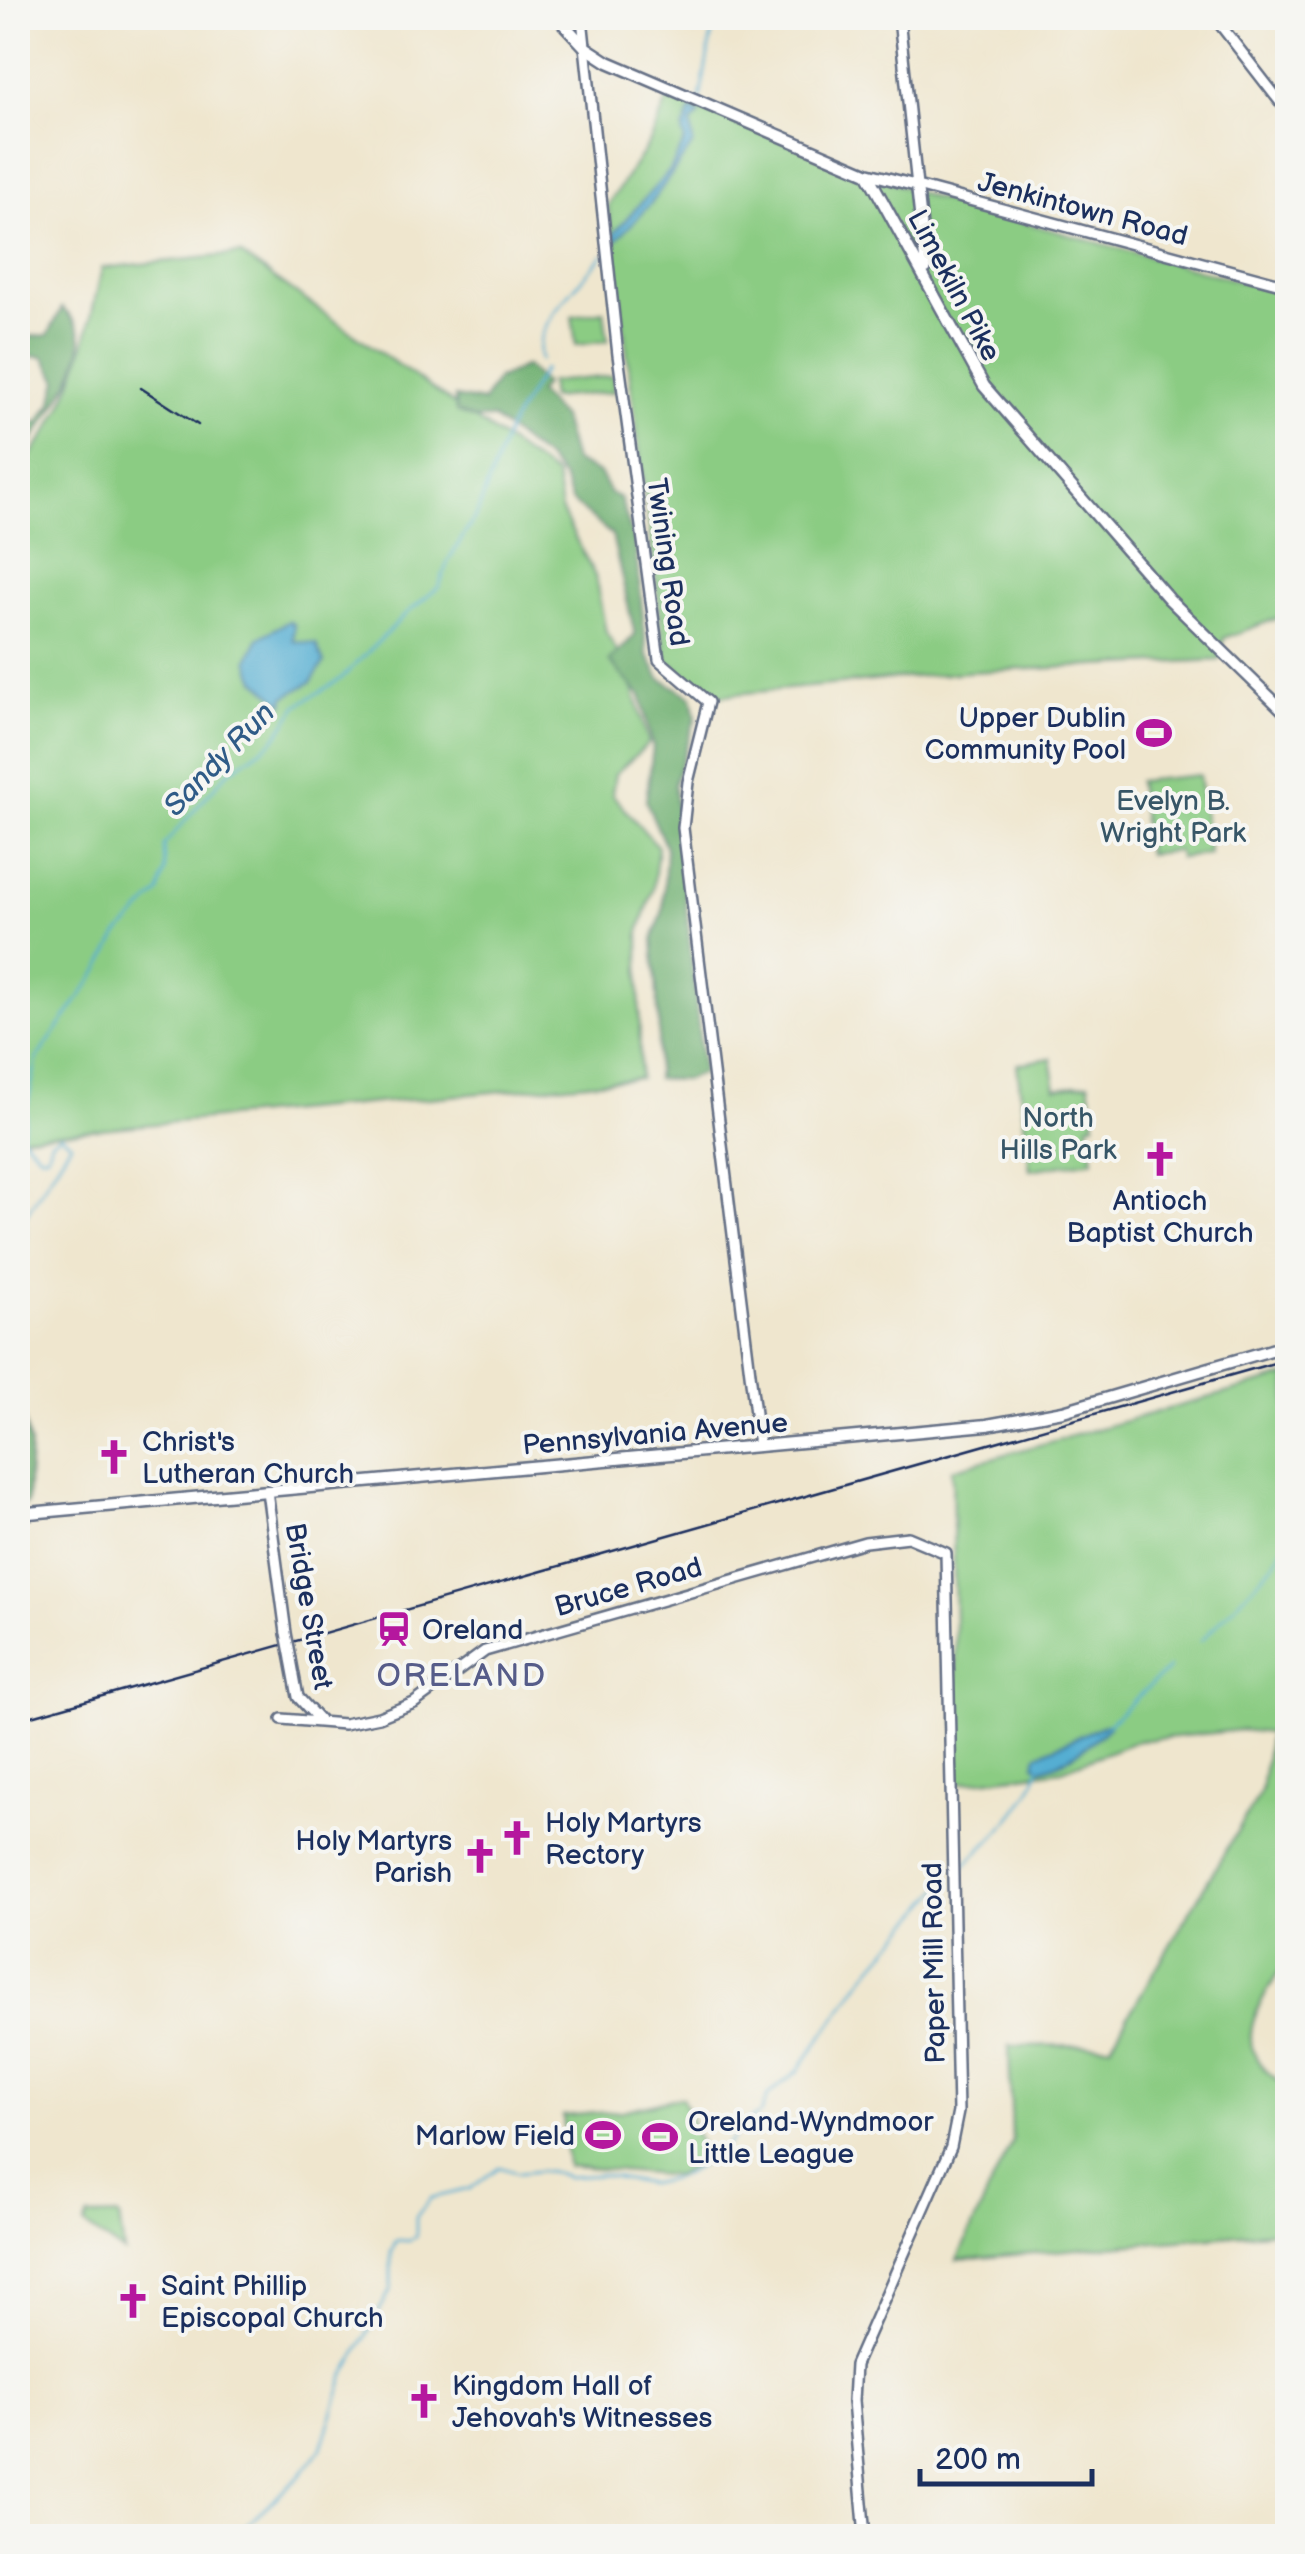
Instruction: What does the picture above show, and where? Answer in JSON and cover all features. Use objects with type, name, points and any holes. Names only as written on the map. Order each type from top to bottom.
[{"type":"main road","points":[[558,18],[585,47],[691,99],[867,173]]},
{"type":"main road","name":"Jenkintown Road","points":[[867,173],[917,186]]},
{"type":"main road","name":"Limekiln Pike","points":[[867,173],[984,386],[1169,599],[1288,715]]},
{"type":"main road","points":[[917,186],[928,278]]},
{"type":"main road","name":"Pennsylvania Avenue","points":[[18,1514],[987,1425],[1063,1411],[1288,1345]]},
{"type":"street","name":"Twining Road","points":[[582,18],[659,660],[708,702],[688,782],[682,828],[758,1446]]},
{"type":"street","points":[[899,18],[917,186]]},
{"type":"street","points":[[1215,18],[1288,112]]},
{"type":"street","name":"Jenkintown Road","points":[[917,186],[1288,286]]},
{"type":"street","name":"Bridge Street","points":[[268,1492],[298,1697],[321,1722]]},
{"type":"street","name":"Bruce Road","points":[[282,1719],[360,1722],[406,1708],[484,1651],[865,1542],[902,1536],[942,1549]]},
{"type":"street","name":"Paper Mill Road","points":[[865,2536],[853,2401],[855,2365],[951,2147],[958,2112],[948,1560],[942,1549]]},
{"type":"green space","points":[[669,96],[930,197],[1287,294],[1287,615],[1224,638],[1219,660],[967,672],[714,696],[666,660],[608,205],[651,140]]},
{"type":"green space","points":[[240,254],[556,476],[561,510],[595,576],[606,632],[628,671],[649,743],[615,774],[612,794],[658,847],[653,890],[639,932],[640,1078],[18,1137],[18,470],[37,448],[64,401],[82,350],[102,268]]},
{"type":"green space","points":[[62,308],[80,333],[76,366],[18,467],[18,419],[38,423],[52,403],[58,380],[44,357],[33,356],[18,362],[22,337],[48,335]]},
{"type":"green space","points":[[604,311],[608,341],[576,345],[572,316]]},
{"type":"green space","points":[[526,366],[544,384],[538,393],[562,418],[574,461],[599,473],[610,493],[620,498],[635,543],[647,654],[660,678],[692,697],[696,717],[674,784],[703,1073],[686,1080],[656,1079],[659,1023],[653,940],[663,910],[666,848],[646,801],[653,748],[641,696],[609,661],[635,635],[612,535],[571,501],[563,479],[547,460],[492,418],[474,419],[456,412],[455,397],[483,402],[497,379]]},
{"type":"green space","points":[[613,376],[614,392],[551,398],[549,382]]},
{"type":"green space","name":"Evelyn B. Wright Park","points":[[1199,775],[1209,854],[1179,858],[1178,851],[1147,854],[1138,781]]},
{"type":"green space","name":"North Hills Park","points":[[1051,1058],[1056,1088],[1089,1083],[1095,1123],[1088,1125],[1093,1160],[1030,1170],[1017,1064]]},
{"type":"green space","points":[[1287,1376],[1287,1959],[1258,2010],[1251,2042],[1267,2072],[1287,2086],[1287,2230],[957,2260],[1012,2141],[1009,2046],[1111,2045],[1261,1791],[1269,1733],[1241,1730],[1137,1741],[1062,1770],[958,1783],[952,1469]]},
{"type":"green space","points":[[18,1396],[30,1445],[27,1503],[18,1509]]},
{"type":"green space","name":"Marlow Field","points":[[682,2097],[706,2159],[675,2176],[567,2166],[563,2116],[622,2111]]},
{"type":"green space","points":[[119,2216],[124,2253],[84,2225],[88,2217]]},
{"type":"water","points":[[691,110],[700,114],[691,123],[693,144],[651,203],[612,245],[615,232],[671,169],[685,141],[683,130]]},
{"type":"water","points":[[289,621],[294,625],[293,641],[316,644],[324,663],[311,682],[285,697],[284,704],[256,680],[248,660],[259,638]]},
{"type":"water","points":[[1109,1726],[1102,1733],[1069,1758],[1040,1769],[1035,1765],[1037,1755]]},
{"type":"waterway","name":"Sandy Run","points":[[700,99],[712,33],[738,18]]},
{"type":"waterway","name":"Sandy Run","points":[[541,360],[543,332],[551,318],[603,255]]},
{"type":"waterway","name":"Sandy Run","points":[[18,1264],[26,1255],[25,1216],[71,1143],[61,1135],[51,1141],[47,1155],[40,1155],[21,1136],[37,1058],[100,969],[118,935],[159,893],[165,871],[164,845],[226,774],[274,740],[298,705],[341,679],[439,587],[448,561],[477,514],[508,429],[544,369]]},
{"type":"waterway","points":[[1201,1641],[1274,1564],[1288,1540]]},
{"type":"waterway","points":[[1105,1727],[1169,1668]]},
{"type":"waterway","points":[[960,1869],[1018,1809],[1039,1768]]},
{"type":"waterway","points":[[716,2158],[747,2122],[761,2113],[768,2095],[798,2071],[864,1977],[947,1881]]},
{"type":"waterway","points":[[233,2536],[298,2478],[322,2448],[345,2375],[391,2289],[391,2252],[396,2240],[409,2241],[416,2236],[416,2217],[431,2198],[470,2189],[499,2167],[519,2173],[548,2170],[567,2177],[600,2175],[649,2184],[677,2178],[705,2163]]},
{"type":"railway","points":[[141,388],[198,425]]},
{"type":"railway","points":[[18,1720],[1288,1359]]},
{"type":"place","name":"Upper Dublin Community Pool","points":[[1154,733]]},
{"type":"place","name":"Antioch Baptist Church","points":[[1160,1159]]},
{"type":"place","name":"Christ's Lutheran Church","points":[[114,1457]]},
{"type":"place","name":"Oreland","points":[[394,1629]]},
{"type":"place","name":"Holy Martyrs Rectory","points":[[517,1838]]},
{"type":"place","name":"Holy Martyrs Parish","points":[[480,1856]]},
{"type":"place","name":"Marlow Field","points":[[603,2135]]},
{"type":"place","name":"Oreland-Wyndmoor Little League","points":[[660,2137]]},
{"type":"place","name":"Saint Phillip Episcopal Church","points":[[133,2301]]},
{"type":"place","name":"Kingdom Hall of Jehovah's Witnesses","points":[[424,2401]]},
{"type":"district","name":"ORELAND","points":[[462,1675]]}]
